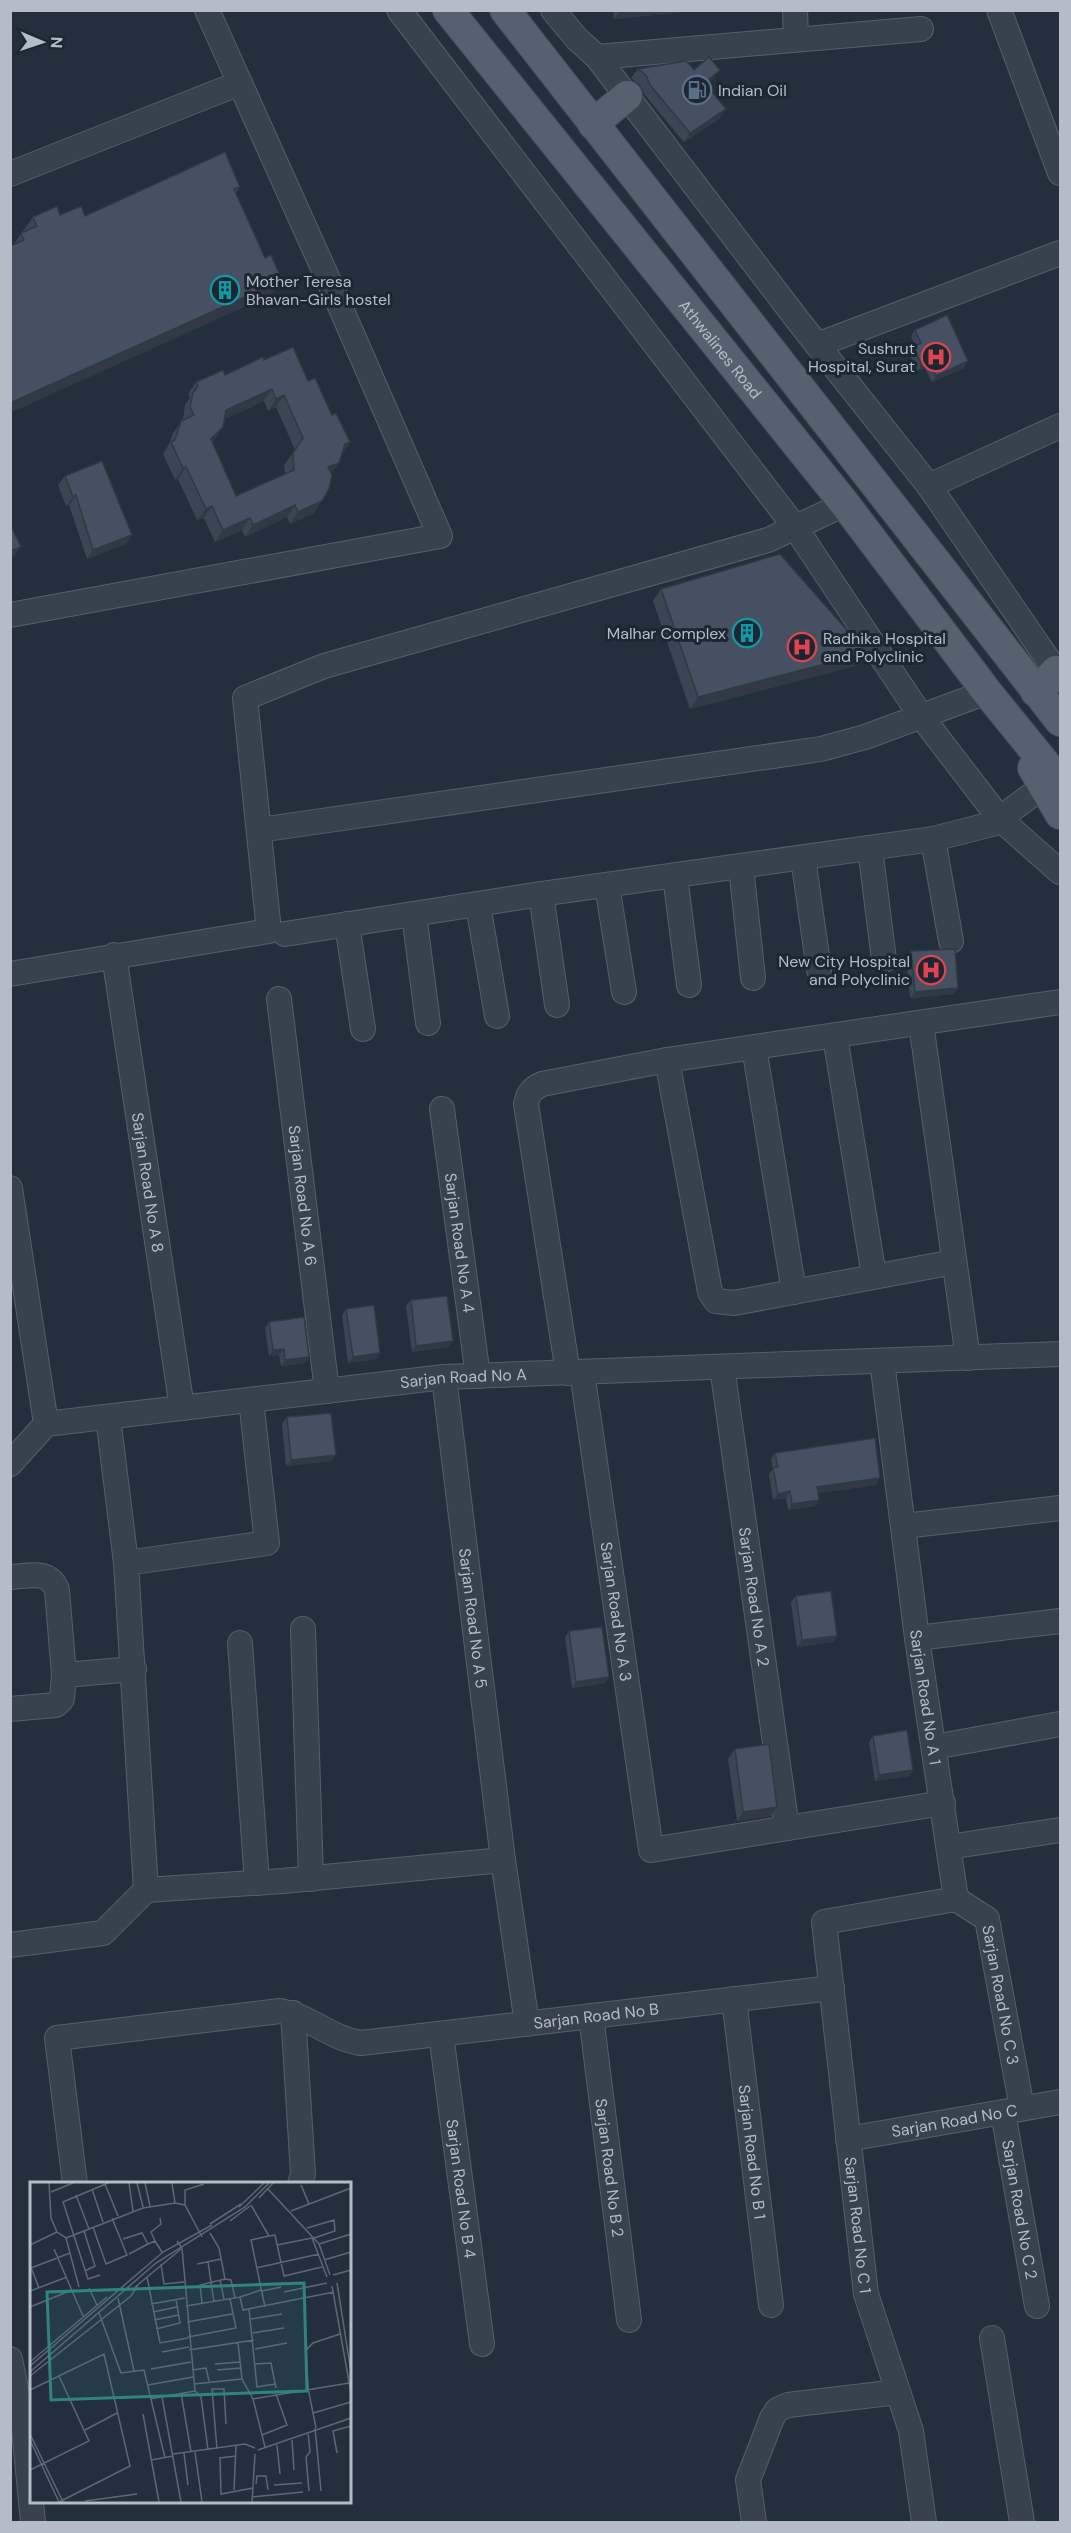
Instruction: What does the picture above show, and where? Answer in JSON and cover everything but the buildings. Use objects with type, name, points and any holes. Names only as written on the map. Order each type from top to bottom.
[{"type":"main road","name":"Athwalines Road","points":[[448,10],[844,504],[987,692],[1052,784],[1060,814]]},
{"type":"main road","points":[[505,10],[593,123],[1051,680],[1060,721]]},
{"type":"main road","points":[[593,123],[627,96]]},
{"type":"street","points":[[10,615],[440,536],[207,10]]},
{"type":"street","points":[[399,10],[795,526],[921,716],[1000,819],[1060,872]]},
{"type":"street","points":[[553,10],[577,39],[597,57],[817,345],[929,486],[1051,680]]},
{"type":"street","points":[[795,10],[796,39]]},
{"type":"street","points":[[999,10],[1060,173]]},
{"type":"street","points":[[597,57],[921,29]]},
{"type":"street","points":[[10,174],[240,83]]},
{"type":"street","points":[[817,345],[1060,253]]},
{"type":"street","points":[[929,486],[1060,426]]},
{"type":"street","points":[[10,974],[269,930],[245,698],[324,666],[768,540],[844,504]]},
{"type":"street","points":[[259,830],[820,749],[865,737],[987,692]]},
{"type":"street","points":[[285,934],[541,894],[933,839],[992,824],[1052,784]]},
{"type":"street","points":[[933,839],[951,941]]},
{"type":"street","points":[[870,848],[884,960]]},
{"type":"street","points":[[803,858],[819,969]]},
{"type":"street","points":[[741,867],[753,978]]},
{"type":"street","points":[[675,876],[689,985]]},
{"type":"street","points":[[607,885],[624,992]]},
{"type":"street","points":[[541,894],[557,1005]]},
{"type":"street","points":[[478,905],[497,1016]]},
{"type":"street","points":[[414,914],[429,1023]]},
{"type":"street","points":[[347,924],[363,1029]]},
{"type":"street","name":"Sarjan Road No A 8","points":[[114,955],[182,1408]]},
{"type":"street","name":"Sarjan Road No A 6","points":[[279,999],[327,1391]]},
{"type":"street","points":[[954,1262],[728,1304],[716,1301],[713,1298],[667,1060],[1060,1002]]},
{"type":"street","points":[[921,1023],[968,1358]]},
{"type":"street","points":[[835,1036],[874,1276]]},
{"type":"street","points":[[754,1047],[794,1292]]},
{"type":"street","name":"Sarjan Road No A 3","points":[[667,1060],[542,1084],[532,1089],[526,1104],[575,1373],[651,1850],[787,1828]]},
{"type":"street","name":"Sarjan Road No A 4","points":[[442,1109],[478,1376]]},
{"type":"street","points":[[10,1188],[17,1285],[46,1424],[10,1464]]},
{"type":"street","name":"Sarjan Road No A","points":[[46,1424],[444,1377],[1060,1354]]},
{"type":"street","name":"Sarjan Road No A 1","points":[[882,1361],[917,1638],[956,1899]]},
{"type":"street","name":"Sarjan Road No A 2","points":[[722,1367],[787,1828]]},
{"type":"street","name":"Sarjan Road No A 5","points":[[444,1377],[503,1860],[527,2024]]},
{"type":"street","points":[[126,1563],[267,1543],[251,1400]]},
{"type":"street","points":[[108,1417],[126,1563],[146,1890]]},
{"type":"street","points":[[904,1526],[1060,1508]]},
{"type":"street","points":[[10,1577],[47,1576],[54,1582],[57,1590],[64,1675],[62,1699],[56,1706],[10,1709]]},
{"type":"street","points":[[917,1638],[1060,1621]]},
{"type":"street","points":[[303,1629],[311,1879]]},
{"type":"street","points":[[240,1643],[257,1883]]},
{"type":"street","points":[[64,1675],[134,1669]]},
{"type":"street","points":[[934,1747],[1060,1724]]},
{"type":"street","points":[[787,1828],[943,1803]]},
{"type":"street","points":[[949,1847],[1060,1830]]},
{"type":"street","points":[[10,1945],[103,1933],[146,1890],[311,1879],[503,1860]]},
{"type":"street","name":"Sarjan Road No C 1","points":[[924,2523],[911,2431],[866,2294],[824,1922],[956,1899]]},
{"type":"street","name":"Sarjan Road No C 3","points":[[956,1899],[987,1919],[1012,2110]]},
{"type":"street","name":"Sarjan Road No B","points":[[293,2013],[340,2038],[361,2043],[832,1988]]},
{"type":"street","name":"Sarjan Road No B 1","points":[[734,2000],[771,2305]]},
{"type":"street","points":[[75,2182],[57,2037],[268,2012],[293,2013],[303,2174],[301,2182]]},
{"type":"street","name":"Sarjan Road No B 2","points":[[591,2016],[629,2320]]},
{"type":"street","name":"Sarjan Road No B 4","points":[[441,2034],[482,2344]]},
{"type":"street","name":"Sarjan Road No C","points":[[848,2139],[1060,2102]]},
{"type":"street","name":"Sarjan Road No C 2","points":[[1012,2110],[1037,2306]]},
{"type":"street","points":[[992,2338],[1022,2523]]},
{"type":"street","points":[[10,2359],[28,2428],[30,2466]]},
{"type":"street","points":[[754,2523],[748,2480],[777,2410],[788,2405],[898,2392]]},
{"type":"street","points":[[32,2503],[33,2523]]},
{"type":"place","name":"Indian Oil","points":[[697,90]]},
{"type":"place","name":"Mother Teresa Bhavan-Girls hostel","points":[[225,290]]},
{"type":"place","name":"Sushrut Hospital, Surat","points":[[936,357]]},
{"type":"place","name":"Malhar Complex","points":[[747,633]]},
{"type":"place","name":"Radhika Hospital and Polyclinic","points":[[802,647]]},
{"type":"place","name":"New City Hospital and Polyclinic","points":[[931,970]]}]
